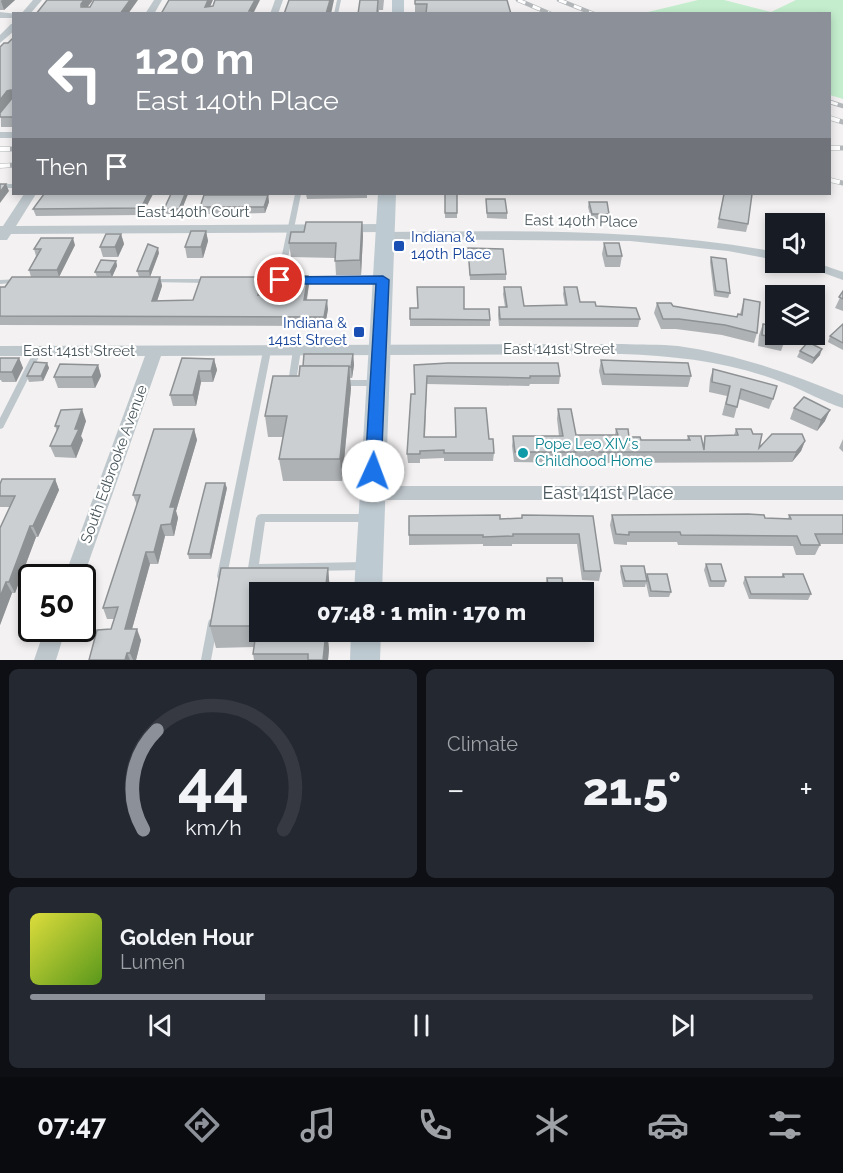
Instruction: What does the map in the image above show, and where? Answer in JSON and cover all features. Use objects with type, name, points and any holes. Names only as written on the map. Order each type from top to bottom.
[{"type":"main road","points":[[368,582],[387,195]]},
{"type":"main road","points":[[364,660],[365,642]]},
{"type":"street","points":[[27,12],[38,0]]},
{"type":"street","points":[[0,40],[12,28]]},
{"type":"street","points":[[2,233],[29,195]]},
{"type":"street","name":"East 140th Court","points":[[2,233],[291,228],[386,232]]},
{"type":"street","name":"East 140th Place","points":[[386,232],[661,238],[765,254]]},
{"type":"street","points":[[825,270],[843,276]]},
{"type":"street","name":"East 141st Street","points":[[0,351],[622,349],[675,351],[752,366],[840,396]]},
{"type":"street","name":"South Edbrooke Avenue","points":[[79,564],[155,351]]},
{"type":"street","name":"East 141st Place","points":[[372,493],[843,493]]},
{"type":"street","points":[[45,660],[51,642]]},
{"type":"lane","points":[[280,280],[298,195]]},
{"type":"lane","points":[[245,280],[383,280]]},
{"type":"lane","points":[[0,282],[23,281]]},
{"type":"lane","points":[[140,281],[222,281]]},
{"type":"lane","points":[[219,591],[272,350]]},
{"type":"lane","points":[[297,350],[292,382],[303,382]]},
{"type":"lane","points":[[0,426],[38,351]]},
{"type":"lane","points":[[334,382],[377,383]]},
{"type":"lane","points":[[369,566],[253,568],[261,518],[371,518]]},
{"type":"lane","points":[[206,660],[215,614]]},
{"type":"green space","points":[[698,0],[724,0],[771,12],[648,12]]},
{"type":"green space","points":[[796,0],[843,0],[843,99],[831,95],[831,12],[771,12]]},
{"type":"building","points":[[47,0],[84,0],[81,7],[90,7],[94,0],[130,0],[121,12],[38,12]]},
{"type":"building","points":[[169,0],[208,0],[205,7],[213,6],[215,0],[255,0],[249,11],[252,12],[162,12]]},
{"type":"building","points":[[289,0],[330,0],[327,12],[285,12]]},
{"type":"building","points":[[360,0],[378,0],[377,12],[358,12]]},
{"type":"building","points":[[415,0],[507,0],[510,12],[426,12],[427,4],[415,4]]},
{"type":"building","points":[[12,39],[12,94],[11,90],[7,91],[0,100],[0,47]]},
{"type":"building","points":[[12,98],[12,117],[0,117],[0,113]]},
{"type":"building","points":[[0,184],[6,184],[0,192]]},
{"type":"building","points":[[43,195],[148,195],[141,208],[33,209]]},
{"type":"building","points":[[171,195],[185,195],[179,209],[164,209]]},
{"type":"building","points":[[204,195],[268,195],[264,207],[200,207]]},
{"type":"building","points":[[445,195],[457,195],[457,213],[445,213]]},
{"type":"building","points":[[724,195],[752,195],[748,224],[719,219]]},
{"type":"building","points":[[486,199],[505,199],[507,213],[487,213]]},
{"type":"building","points":[[589,202],[607,202],[609,214],[592,214]]},
{"type":"building","points":[[306,222],[362,222],[360,260],[335,261],[336,243],[289,243],[291,232],[304,232]]},
{"type":"building","points":[[191,231],[206,231],[201,247],[185,247]]},
{"type":"building","points":[[106,234],[121,234],[115,247],[100,247]]},
{"type":"building","points":[[41,238],[73,238],[57,270],[29,270],[41,249],[34,249]]},
{"type":"building","points":[[604,243],[619,243],[622,256],[607,256]]},
{"type":"building","points":[[148,244],[158,248],[149,271],[137,271]]},
{"type":"building","points":[[468,248],[503,249],[506,274],[470,275]]},
{"type":"building","points":[[711,257],[726,259],[730,293],[716,291]]},
{"type":"building","points":[[101,260],[116,261],[110,272],[95,272]]},
{"type":"building","points":[[294,275],[308,276],[304,300],[327,300],[324,317],[0,316],[0,287],[5,287],[12,277],[160,277],[152,301],[193,300],[201,277],[263,277],[258,295],[290,295]]},
{"type":"building","points":[[417,287],[464,287],[464,309],[489,309],[490,320],[410,319],[410,308],[418,308]]},
{"type":"building","points":[[504,287],[521,287],[524,306],[567,305],[564,287],[577,287],[580,302],[595,302],[596,306],[636,308],[640,319],[500,319],[499,307],[507,307]]},
{"type":"building","points":[[744,299],[760,302],[757,333],[725,325],[663,319],[657,303],[671,303],[673,306],[737,317],[738,314],[742,315]]},
{"type":"building","points":[[763,324],[765,324],[765,336],[762,335]]},
{"type":"building","points":[[843,324],[843,343],[830,336]]},
{"type":"building","points":[[805,345],[814,345],[822,349],[814,358],[800,351]]},
{"type":"building","points":[[304,354],[353,354],[351,367],[303,366]]},
{"type":"building","points":[[0,358],[19,358],[12,372],[0,372]]},
{"type":"building","points":[[182,358],[214,359],[211,371],[199,371],[193,395],[170,395]]},
{"type":"building","points":[[601,360],[688,363],[691,376],[604,374]]},
{"type":"building","points":[[34,362],[47,363],[41,376],[27,376]]},
{"type":"building","points":[[558,363],[560,376],[530,376],[530,378],[427,376],[424,437],[456,437],[455,408],[486,408],[489,439],[493,439],[494,453],[444,453],[444,450],[407,454],[411,394],[415,394],[414,365]]},
{"type":"building","points":[[60,364],[98,365],[92,377],[54,377]]},
{"type":"building","points":[[300,366],[349,366],[340,459],[279,459],[287,416],[265,416],[273,376],[299,376]]},
{"type":"building","points":[[713,369],[777,386],[773,399],[741,389],[737,407],[726,404],[730,386],[712,382]]},
{"type":"building","points":[[804,397],[830,410],[821,420],[794,408]]},
{"type":"building","points":[[82,409],[75,429],[79,429],[71,446],[50,446],[59,426],[55,426],[61,410]]},
{"type":"building","points":[[558,409],[571,409],[576,435],[618,435],[616,429],[628,429],[629,437],[640,437],[641,440],[690,440],[688,436],[701,436],[704,450],[705,436],[738,435],[736,429],[751,429],[753,434],[762,434],[759,448],[772,434],[802,434],[805,441],[796,452],[599,452],[599,450],[515,452],[513,436],[563,436]]},
{"type":"building","points":[[154,429],[194,429],[170,507],[175,507],[171,524],[161,525],[154,552],[146,552],[125,629],[137,629],[130,653],[127,653],[125,660],[89,660],[94,642],[96,642],[97,630],[111,629],[118,607],[103,608],[140,495],[133,495]]},
{"type":"building","points":[[2,479],[55,479],[33,526],[30,526],[9,582],[6,582],[0,597],[0,528],[15,496],[0,496]]},
{"type":"building","points":[[206,483],[225,483],[210,554],[188,554]]},
{"type":"building","points":[[500,515],[500,519],[522,518],[522,515],[593,516],[601,571],[584,571],[579,534],[513,534],[513,536],[483,537],[483,535],[409,535],[409,516]]},
{"type":"building","points":[[612,515],[764,515],[765,518],[791,519],[789,515],[843,515],[843,534],[815,534],[820,545],[801,545],[797,536],[681,535],[680,532],[616,534]]},
{"type":"building","points":[[706,564],[721,564],[726,581],[711,581]]},
{"type":"building","points":[[621,566],[644,566],[647,581],[625,581]]},
{"type":"building","points":[[221,568],[328,568],[326,582],[249,582],[249,626],[210,626]]},
{"type":"building","points":[[647,574],[667,574],[671,592],[651,591]]},
{"type":"building","points":[[783,574],[803,574],[811,594],[751,594],[745,577],[784,577]]},
{"type":"building","points":[[547,578],[562,578],[563,582],[548,582]]},
{"type":"building","points":[[255,642],[325,642],[323,660],[308,660],[308,654],[253,654]]},
{"type":"railway","points":[[518,0],[546,12]]},
{"type":"railway","points":[[559,0],[589,12]]},
{"type":"railway","points":[[831,102],[843,106]]},
{"type":"railway","points":[[831,118],[843,122]]},
{"type":"railway","points":[[831,148],[843,148]]},
{"type":"railway","points":[[0,149],[12,149]]},
{"type":"railway","points":[[0,166],[12,165]]},
{"type":"railway","points":[[831,180],[843,183]]},
{"type":"place","name":"Indiana & 140th Place","points":[[399,246]]},
{"type":"place","name":"Indiana & 141st Street","points":[[359,332]]},
{"type":"place","name":"Pope Leo XIV's Childhood Home","points":[[523,453]]},
{"type":"route","points":[[280,280],[383,280],[373,471]]}]
